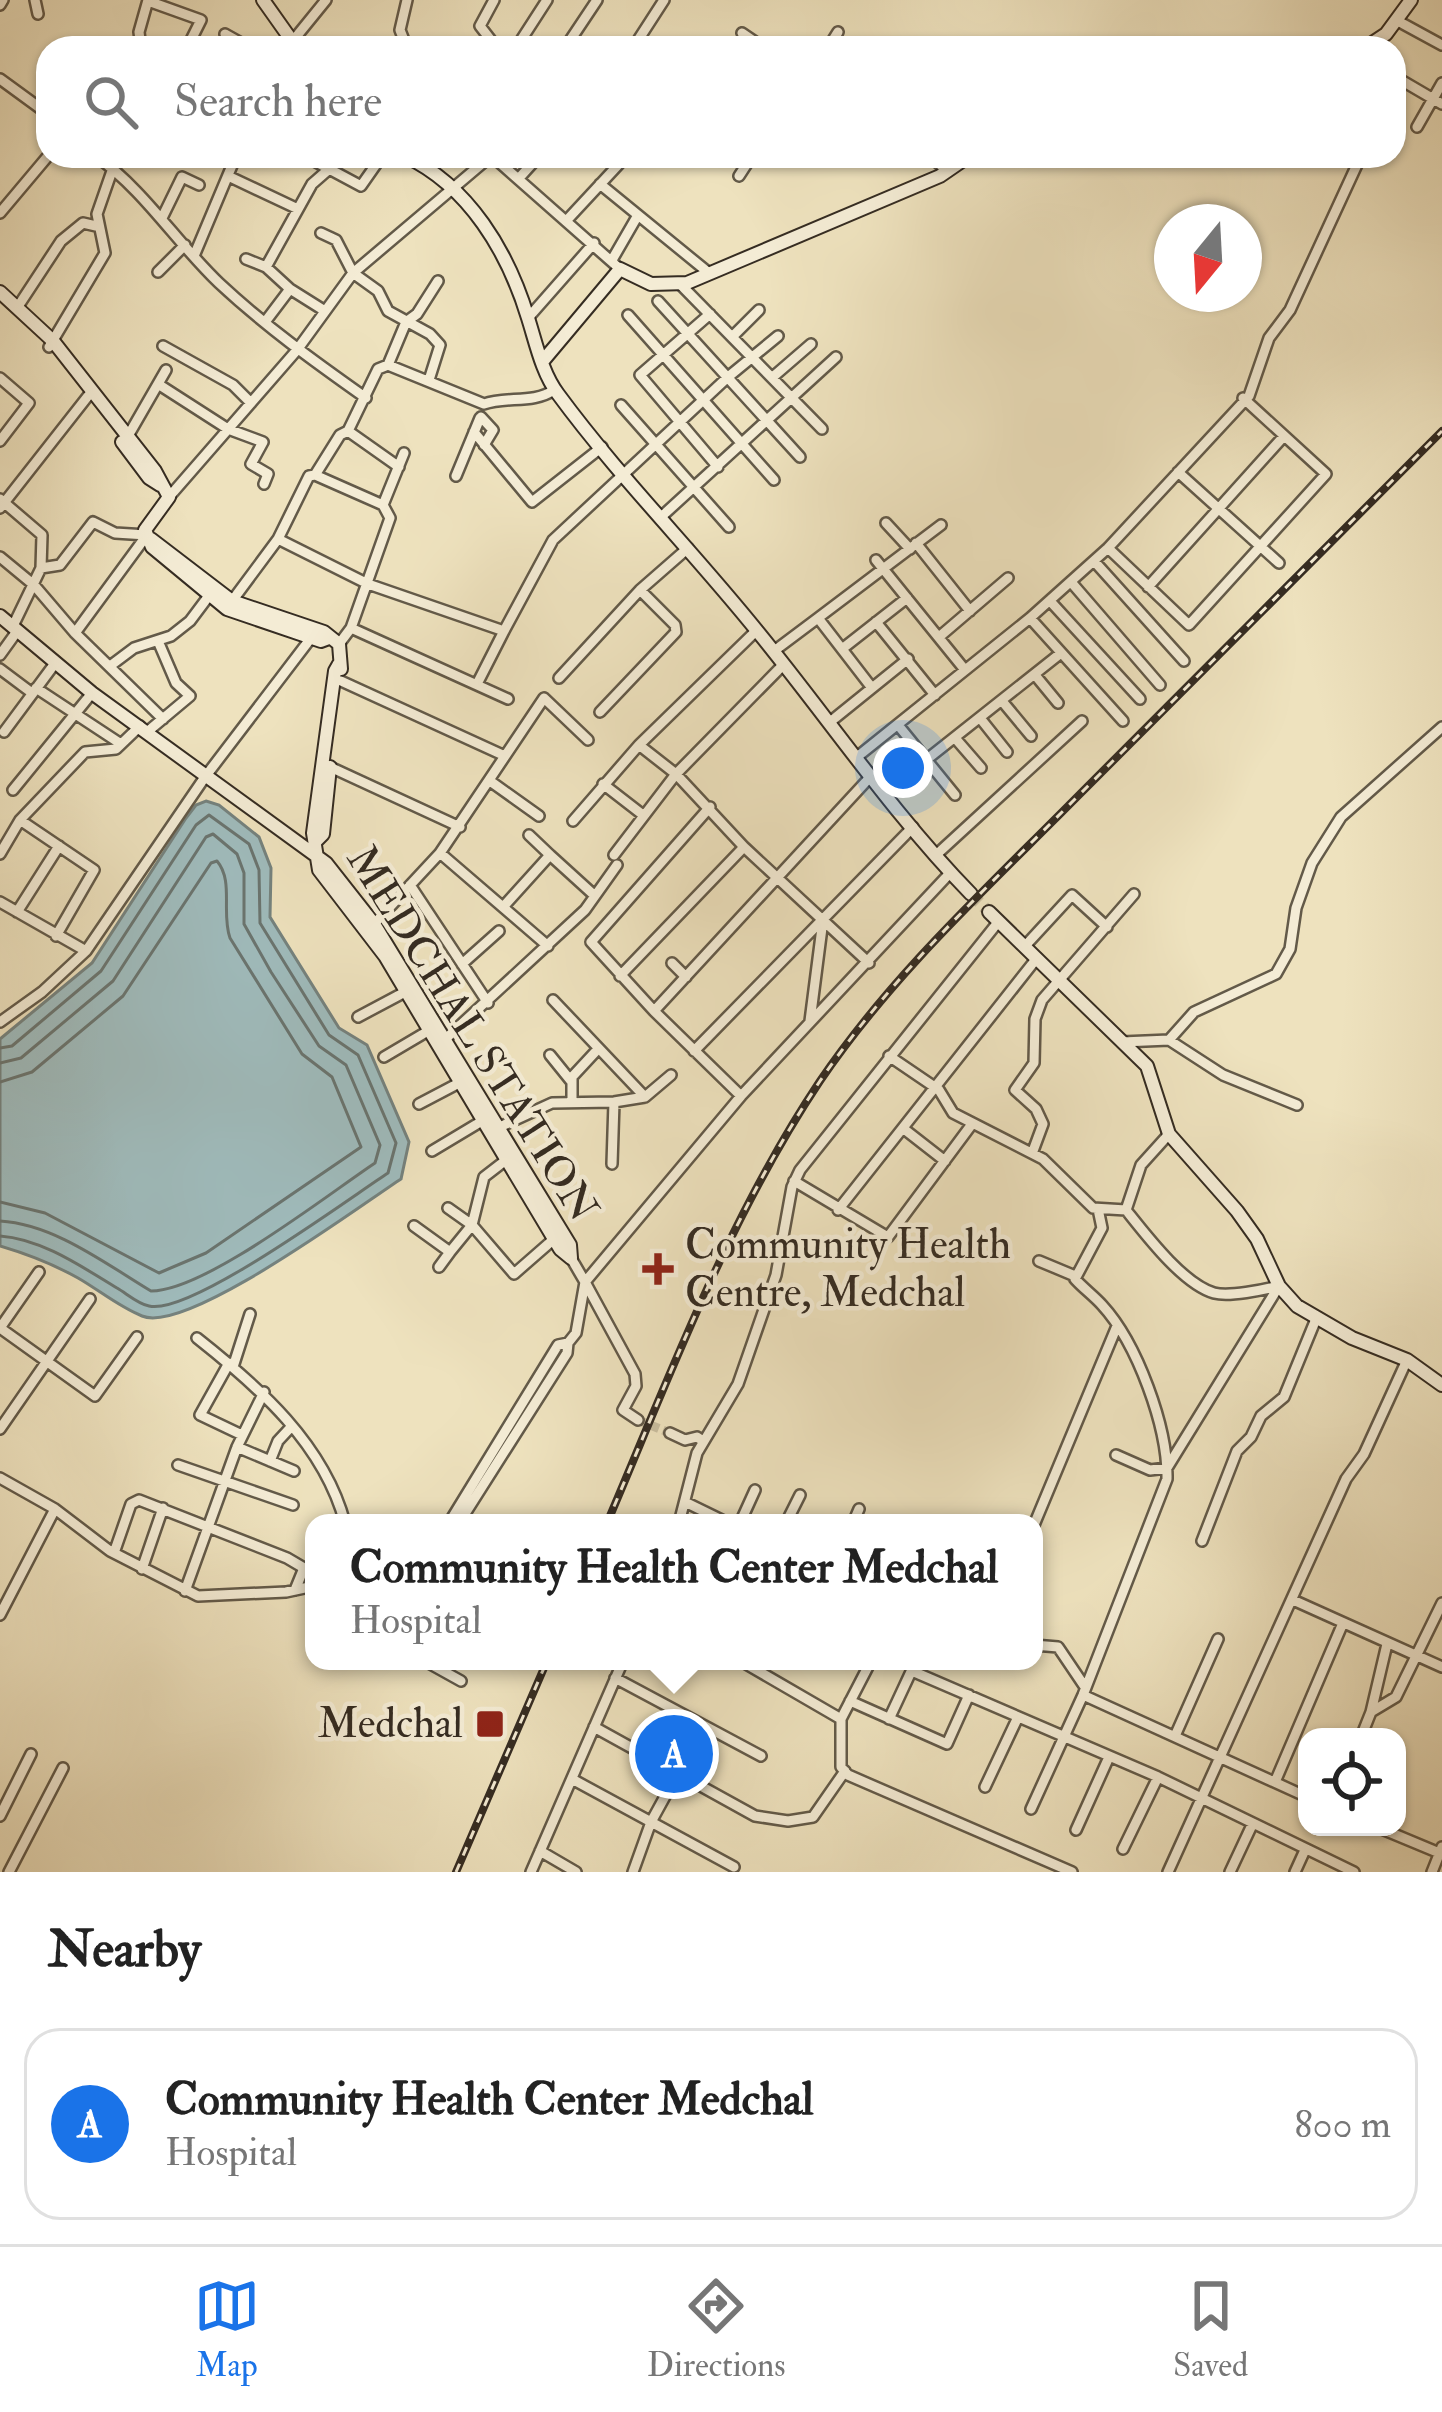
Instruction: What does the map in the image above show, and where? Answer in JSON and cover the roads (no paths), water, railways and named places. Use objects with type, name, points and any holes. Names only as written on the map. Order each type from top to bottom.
[{"type":"street","points":[[35,0],[38,14]]},
{"type":"street","points":[[140,36],[148,0],[201,20],[193,36]]},
{"type":"street","points":[[262,0],[286,36]]},
{"type":"street","points":[[299,36],[326,0]]},
{"type":"street","points":[[402,36],[407,0]]},
{"type":"street","points":[[488,36],[480,26],[494,0]]},
{"type":"street","points":[[524,36],[547,0]]},
{"type":"street","points":[[573,36],[597,0]]},
{"type":"street","points":[[641,36],[664,0]]},
{"type":"street","points":[[1383,36],[1411,0]]},
{"type":"street","points":[[1396,20],[1442,45]]},
{"type":"street","points":[[836,36],[838,32]]},
{"type":"street","points":[[742,33],[746,36]]},
{"type":"street","points":[[225,34],[229,36]]},
{"type":"street","points":[[0,79],[36,105]]},
{"type":"street","points":[[1417,127],[1437,101],[1442,82]]},
{"type":"street","points":[[1406,83],[1437,101]]},
{"type":"street","points":[[0,213],[38,168]]},
{"type":"street","points":[[51,344],[105,253],[96,226],[113,168],[194,256],[265,322],[365,398]]},
{"type":"street","points":[[194,256],[231,168]]},
{"type":"street","points":[[325,168],[361,186],[374,168]]},
{"type":"street","points":[[429,168],[454,189],[492,236],[517,282],[554,390],[971,894]]},
{"type":"street","points":[[75,633],[149,537],[165,491],[228,429],[297,350],[353,273],[478,168]]},
{"type":"street","points":[[508,168],[616,264],[651,284],[680,284],[709,273],[952,168]]},
{"type":"street","points":[[520,177],[528,168]]},
{"type":"street","points":[[567,220],[616,168]]},
{"type":"street","points":[[739,176],[744,168]]},
{"type":"street","points":[[944,168],[948,171]]},
{"type":"street","points":[[857,757],[1094,561],[1253,390],[1269,338],[1290,310],[1355,168]]},
{"type":"street","points":[[266,267],[312,184],[328,170]]},
{"type":"street","points":[[228,176],[298,209]]},
{"type":"street","points":[[162,218],[182,177],[199,185]]},
{"type":"street","points":[[600,184],[709,273]]},
{"type":"street","points":[[542,362],[616,264],[638,214]]},
{"type":"street","points":[[17,308],[62,241],[82,223],[96,226]]},
{"type":"street","points":[[320,233],[336,240],[353,273],[378,290],[383,307],[430,334],[440,345],[430,380]]},
{"type":"street","points":[[528,318],[594,243]]},
{"type":"street","points":[[158,272],[185,244]]},
{"type":"street","points":[[246,259],[266,267],[325,311]]},
{"type":"street","points":[[388,365],[406,322],[417,314],[438,281]]},
{"type":"street","points":[[680,284],[822,429]]},
{"type":"street","points":[[265,322],[290,289]]},
{"type":"street","points":[[0,292],[128,436],[165,491]]},
{"type":"street","points":[[658,301],[800,457]]},
{"type":"street","points":[[0,303],[51,344],[149,478],[165,491]]},
{"type":"street","points":[[733,336],[759,310]]},
{"type":"street","points":[[710,314],[640,375],[718,466]]},
{"type":"street","points":[[628,315],[774,480]]},
{"type":"street","points":[[477,684],[553,539],[778,336]]},
{"type":"street","points":[[774,376],[812,344]]},
{"type":"street","points":[[163,346],[233,385],[251,403]]},
{"type":"street","points":[[661,517],[836,357]]},
{"type":"street","points":[[232,602],[278,539],[310,476],[348,431],[378,369],[388,365],[484,404],[542,398],[554,390]]},
{"type":"street","points":[[128,436],[166,370]]},
{"type":"street","points":[[0,378],[29,403],[0,441]]},
{"type":"street","points":[[158,384],[228,429],[263,442],[250,464],[268,474],[264,484]]},
{"type":"street","points":[[0,656],[40,568],[42,535],[2,503],[88,396]]},
{"type":"street","points":[[1108,548],[1189,625],[1261,546],[1326,474],[1244,398]]},
{"type":"street","points":[[456,476],[484,404]]},
{"type":"street","points":[[621,404],[729,527]]},
{"type":"street","points":[[481,418],[493,430],[484,445]]},
{"type":"street","points":[[348,431],[399,467]]},
{"type":"street","points":[[474,432],[532,502],[602,447]]},
{"type":"street","points":[[1148,587],[1284,436]]},
{"type":"street","points":[[383,505],[404,453]]},
{"type":"street","points":[[1178,472],[1280,563]]},
{"type":"street","points":[[149,537],[152,547],[227,609],[310,638],[334,641],[351,628],[390,518],[383,505],[315,475]]},
{"type":"street","points":[[40,568],[60,565],[93,522],[115,533],[149,537],[232,602],[324,632],[334,641]]},
{"type":"street","points":[[886,523],[913,546],[970,611]]},
{"type":"street","points":[[774,651],[880,564],[941,525]]},
{"type":"street","points":[[278,539],[368,584],[504,631]]},
{"type":"street","points":[[559,678],[640,590],[688,548]]},
{"type":"street","points":[[0,557],[34,585],[75,633],[163,719]]},
{"type":"street","points":[[1094,561],[1184,661]]},
{"type":"street","points":[[880,564],[965,670]]},
{"type":"street","points":[[939,637],[1008,578]]},
{"type":"street","points":[[1071,582],[1160,685]]},
{"type":"street","points":[[600,712],[676,632],[675,625],[640,590]]},
{"type":"street","points":[[110,666],[134,648],[158,641],[190,621],[208,597]]},
{"type":"street","points":[[842,649],[907,598]]},
{"type":"street","points":[[1050,601],[1140,699]]},
{"type":"street","points":[[0,616],[92,693],[319,860],[319,870],[385,956],[428,1030],[442,1042],[459,1083],[585,1282],[637,1379],[624,1414],[638,1420]]},
{"type":"street","points":[[818,618],[872,688]]},
{"type":"street","points":[[1030,618],[1123,721]]},
{"type":"street","points":[[876,622],[935,694]]},
{"type":"street","points":[[351,628],[508,699]]},
{"type":"street","points":[[573,821],[639,745],[757,630]]},
{"type":"street","points":[[0,1022],[42,992],[86,951],[205,777],[310,638]]},
{"type":"street","points":[[0,854],[20,820],[85,752],[116,749],[163,719],[190,694],[176,683],[158,641]]},
{"type":"street","name":"MEDCHAL STATION","points":[[334,641],[341,681],[323,834],[317,841],[319,860],[374,923],[490,1127],[570,1245],[571,1258]]},
{"type":"street","points":[[926,760],[1061,653]]},
{"type":"street","points":[[830,722],[908,659]]},
{"type":"street","points":[[4,732],[56,662]]},
{"type":"street","points":[[317,841],[314,833],[334,670],[339,664]]},
{"type":"street","points":[[442,1042],[548,946],[594,896],[643,815],[676,774],[784,664]]},
{"type":"street","points":[[0,669],[121,743]]},
{"type":"street","points":[[1036,675],[1058,703]]},
{"type":"street","points":[[341,681],[505,756]]},
{"type":"street","points":[[13,790],[92,693]]},
{"type":"street","points":[[374,923],[440,854],[544,698],[588,740]]},
{"type":"street","points":[[1002,701],[1031,736]]},
{"type":"street","points":[[980,718],[1007,752]]},
{"type":"street","points":[[935,855],[1082,722]]},
{"type":"street","points":[[898,725],[955,795]]},
{"type":"street","points":[[1169,1040],[1194,1012],[1276,974],[1290,949],[1296,908],[1312,863],[1341,817],[1442,727]]},
{"type":"street","points":[[955,738],[982,768]]},
{"type":"street","points":[[639,745],[710,806],[744,847],[869,963]]},
{"type":"street","points":[[330,767],[460,827]]},
{"type":"street","points":[[654,1011],[872,776]]},
{"type":"street","points":[[490,781],[539,815]]},
{"type":"street","points":[[603,784],[643,815]]},
{"type":"street","points":[[710,806],[591,942],[741,1096]]},
{"type":"street","points":[[20,820],[94,873],[56,936]]},
{"type":"street","points":[[694,1052],[913,827]]},
{"type":"street","points":[[529,835],[594,896]]},
{"type":"street","points":[[17,912],[59,846]]},
{"type":"street","points":[[620,976],[744,847]]},
{"type":"street","points":[[440,854],[548,946]]},
{"type":"street","points":[[502,907],[550,855]]},
{"type":"street","points":[[463,1514],[559,1346],[576,1333],[585,1282],[741,1096],[950,873]]},
{"type":"street","points":[[410,884],[488,1003]]},
{"type":"street","points":[[1033,1151],[1043,1124],[1015,1085],[1033,1067],[1035,1019],[1042,1000],[1134,894]]},
{"type":"street","points":[[1025,946],[1072,896],[1107,927]]},
{"type":"street","points":[[0,902],[86,951]]},
{"type":"street","points":[[682,1514],[697,1453],[738,1384],[776,1276],[794,1181],[994,916],[1147,1066],[1169,1134],[1237,1211],[1257,1239],[1279,1286],[1316,1319],[1407,1360],[1442,1384]]},
{"type":"street","points":[[810,1021],[823,920]]},
{"type":"street","points":[[463,964],[499,931]]},
{"type":"street","points":[[838,1210],[1037,958]]},
{"type":"street","points":[[672,963],[686,976]]},
{"type":"street","points":[[358,1017],[405,992]]},
{"type":"street","points":[[553,1000],[645,1096]]},
{"type":"street","points":[[384,1057],[428,1030]]},
{"type":"street","points":[[1122,1042],[1169,1040],[1223,1075],[1298,1105]]},
{"type":"street","points":[[571,1081],[598,1048]]},
{"type":"street","points":[[550,1055],[571,1081],[572,1101]]},
{"type":"street","points":[[889,1056],[935,1088],[953,1113],[1033,1151],[1098,1209],[1102,1228],[1075,1276]]},
{"type":"street","points":[[432,1151],[552,1103],[614,1102],[645,1096],[671,1075]]},
{"type":"street","points":[[419,1104],[459,1083]]},
{"type":"street","points":[[612,1164],[614,1102]]},
{"type":"street","points":[[794,1181],[888,1237],[972,1124]]},
{"type":"street","points":[[904,1129],[945,1161]]},
{"type":"street","points":[[1126,1210],[1141,1165],[1169,1134]]},
{"type":"street","points":[[439,1267],[472,1225],[484,1178],[506,1160]]},
{"type":"street","points":[[448,1208],[472,1225],[514,1274],[554,1239]]},
{"type":"street","points":[[1098,1209],[1126,1210],[1167,1259],[1198,1286],[1223,1294],[1279,1286]]},
{"type":"street","points":[[414,1226],[450,1252]]},
{"type":"street","points":[[1031,1809],[1166,1490],[1167,1468],[1141,1370],[1117,1326],[1075,1276],[1039,1261]]},
{"type":"street","points":[[39,1272],[0,1328],[95,1396],[137,1336]]},
{"type":"street","points":[[1116,1455],[1150,1471],[1167,1468],[1279,1286]]},
{"type":"street","points":[[0,1429],[90,1299]]},
{"type":"street","points":[[242,1435],[200,1415],[231,1365],[250,1314]]},
{"type":"street","points":[[1202,1541],[1237,1451],[1251,1437],[1261,1416],[1284,1397],[1316,1319]]},
{"type":"street","points":[[1039,1514],[1117,1326]]},
{"type":"street","points":[[197,1339],[263,1392],[333,1486],[342,1514]]},
{"type":"street","points":[[1168,1872],[1346,1479],[1364,1454],[1407,1360]]},
{"type":"street","points":[[185,1591],[237,1447],[263,1392]]},
{"type":"street","points":[[270,1461],[291,1427]]},
{"type":"street","points":[[670,1433],[697,1453]]},
{"type":"street","points":[[685,1440],[697,1437],[703,1441]]},
{"type":"street","points":[[237,1447],[294,1471]]},
{"type":"street","points":[[178,1465],[293,1505]]},
{"type":"street","points":[[0,1478],[55,1509],[114,1553],[185,1591],[212,1597],[305,1586]]},
{"type":"street","points":[[744,1514],[755,1490]]},
{"type":"street","points":[[456,1514],[473,1492]]},
{"type":"street","points":[[790,1514],[800,1495]]},
{"type":"street","points":[[114,1553],[133,1502],[163,1508],[304,1568],[295,1590]]},
{"type":"street","points":[[687,1502],[710,1514]]},
{"type":"street","points":[[142,1570],[163,1508]]},
{"type":"street","points":[[0,1615],[55,1509]]},
{"type":"street","points":[[857,1514],[859,1509]]},
{"type":"street","points":[[1293,1600],[1442,1667]]},
{"type":"street","points":[[1371,1712],[1396,1697],[1442,1603]]},
{"type":"street","points":[[1275,1782],[1343,1623]]},
{"type":"street","points":[[1175,1736],[1218,1639]]},
{"type":"street","points":[[1364,1728],[1387,1644]]},
{"type":"street","points":[[1043,1646],[1058,1647],[1084,1691],[1298,1793]]},
{"type":"street","points":[[440,1670],[461,1682]]},
{"type":"street","points":[[531,1872],[618,1670]]},
{"type":"street","points":[[757,1670],[841,1719]]},
{"type":"street","points":[[764,1674],[766,1670]]},
{"type":"street","points":[[866,1670],[841,1719],[841,1767],[845,1771],[1072,1872]]},
{"type":"street","points":[[889,1719],[912,1670]]},
{"type":"street","points":[[922,1670],[1354,1872]]},
{"type":"street","points":[[615,1678],[761,1756]]},
{"type":"street","points":[[850,1701],[947,1744],[969,1695]]},
{"type":"street","points":[[985,1787],[1018,1717]]},
{"type":"street","points":[[633,1872],[651,1822],[703,1726]]},
{"type":"street","points":[[594,1727],[755,1816],[802,1821],[820,1811],[845,1771]]},
{"type":"street","points":[[0,1816],[31,1754]]},
{"type":"street","points":[[1076,1830],[1109,1757]]},
{"type":"street","points":[[9,1872],[64,1768]]},
{"type":"street","points":[[1123,1849],[1159,1777]]},
{"type":"street","points":[[572,1779],[734,1867]]},
{"type":"street","points":[[1230,1872],[1252,1825]]},
{"type":"street","points":[[1401,1836],[1441,1851],[1432,1872]]},
{"type":"street","points":[[1295,1872],[1305,1850]]},
{"type":"street","points":[[540,1851],[576,1872]]},
{"type":"water","points":[[206,801],[219,805],[259,837],[271,868],[270,917],[339,1028],[367,1045],[409,1142],[401,1179],[312,1240],[195,1307],[164,1317],[142,1316],[59,1268],[0,1246],[0,1039],[92,963],[186,818]]},
{"type":"tunnel","points":[[971,894],[989,912]]},
{"type":"tunnel","points":[[638,1420],[670,1433]]},
{"type":"railway","points":[[611,1514],[729,1241],[787,1133],[848,1042],[974,900],[1442,431]]},
{"type":"railway","points":[[456,1872],[543,1670]]},
{"type":"place","name":"Community Health Centre, Medchal","points":[[658,1269]]},
{"type":"place","name":"Medchal","points":[[490,1724]]},
{"type":"place","name":"Community Health Center Medchal","points":[[674,1754]]}]
